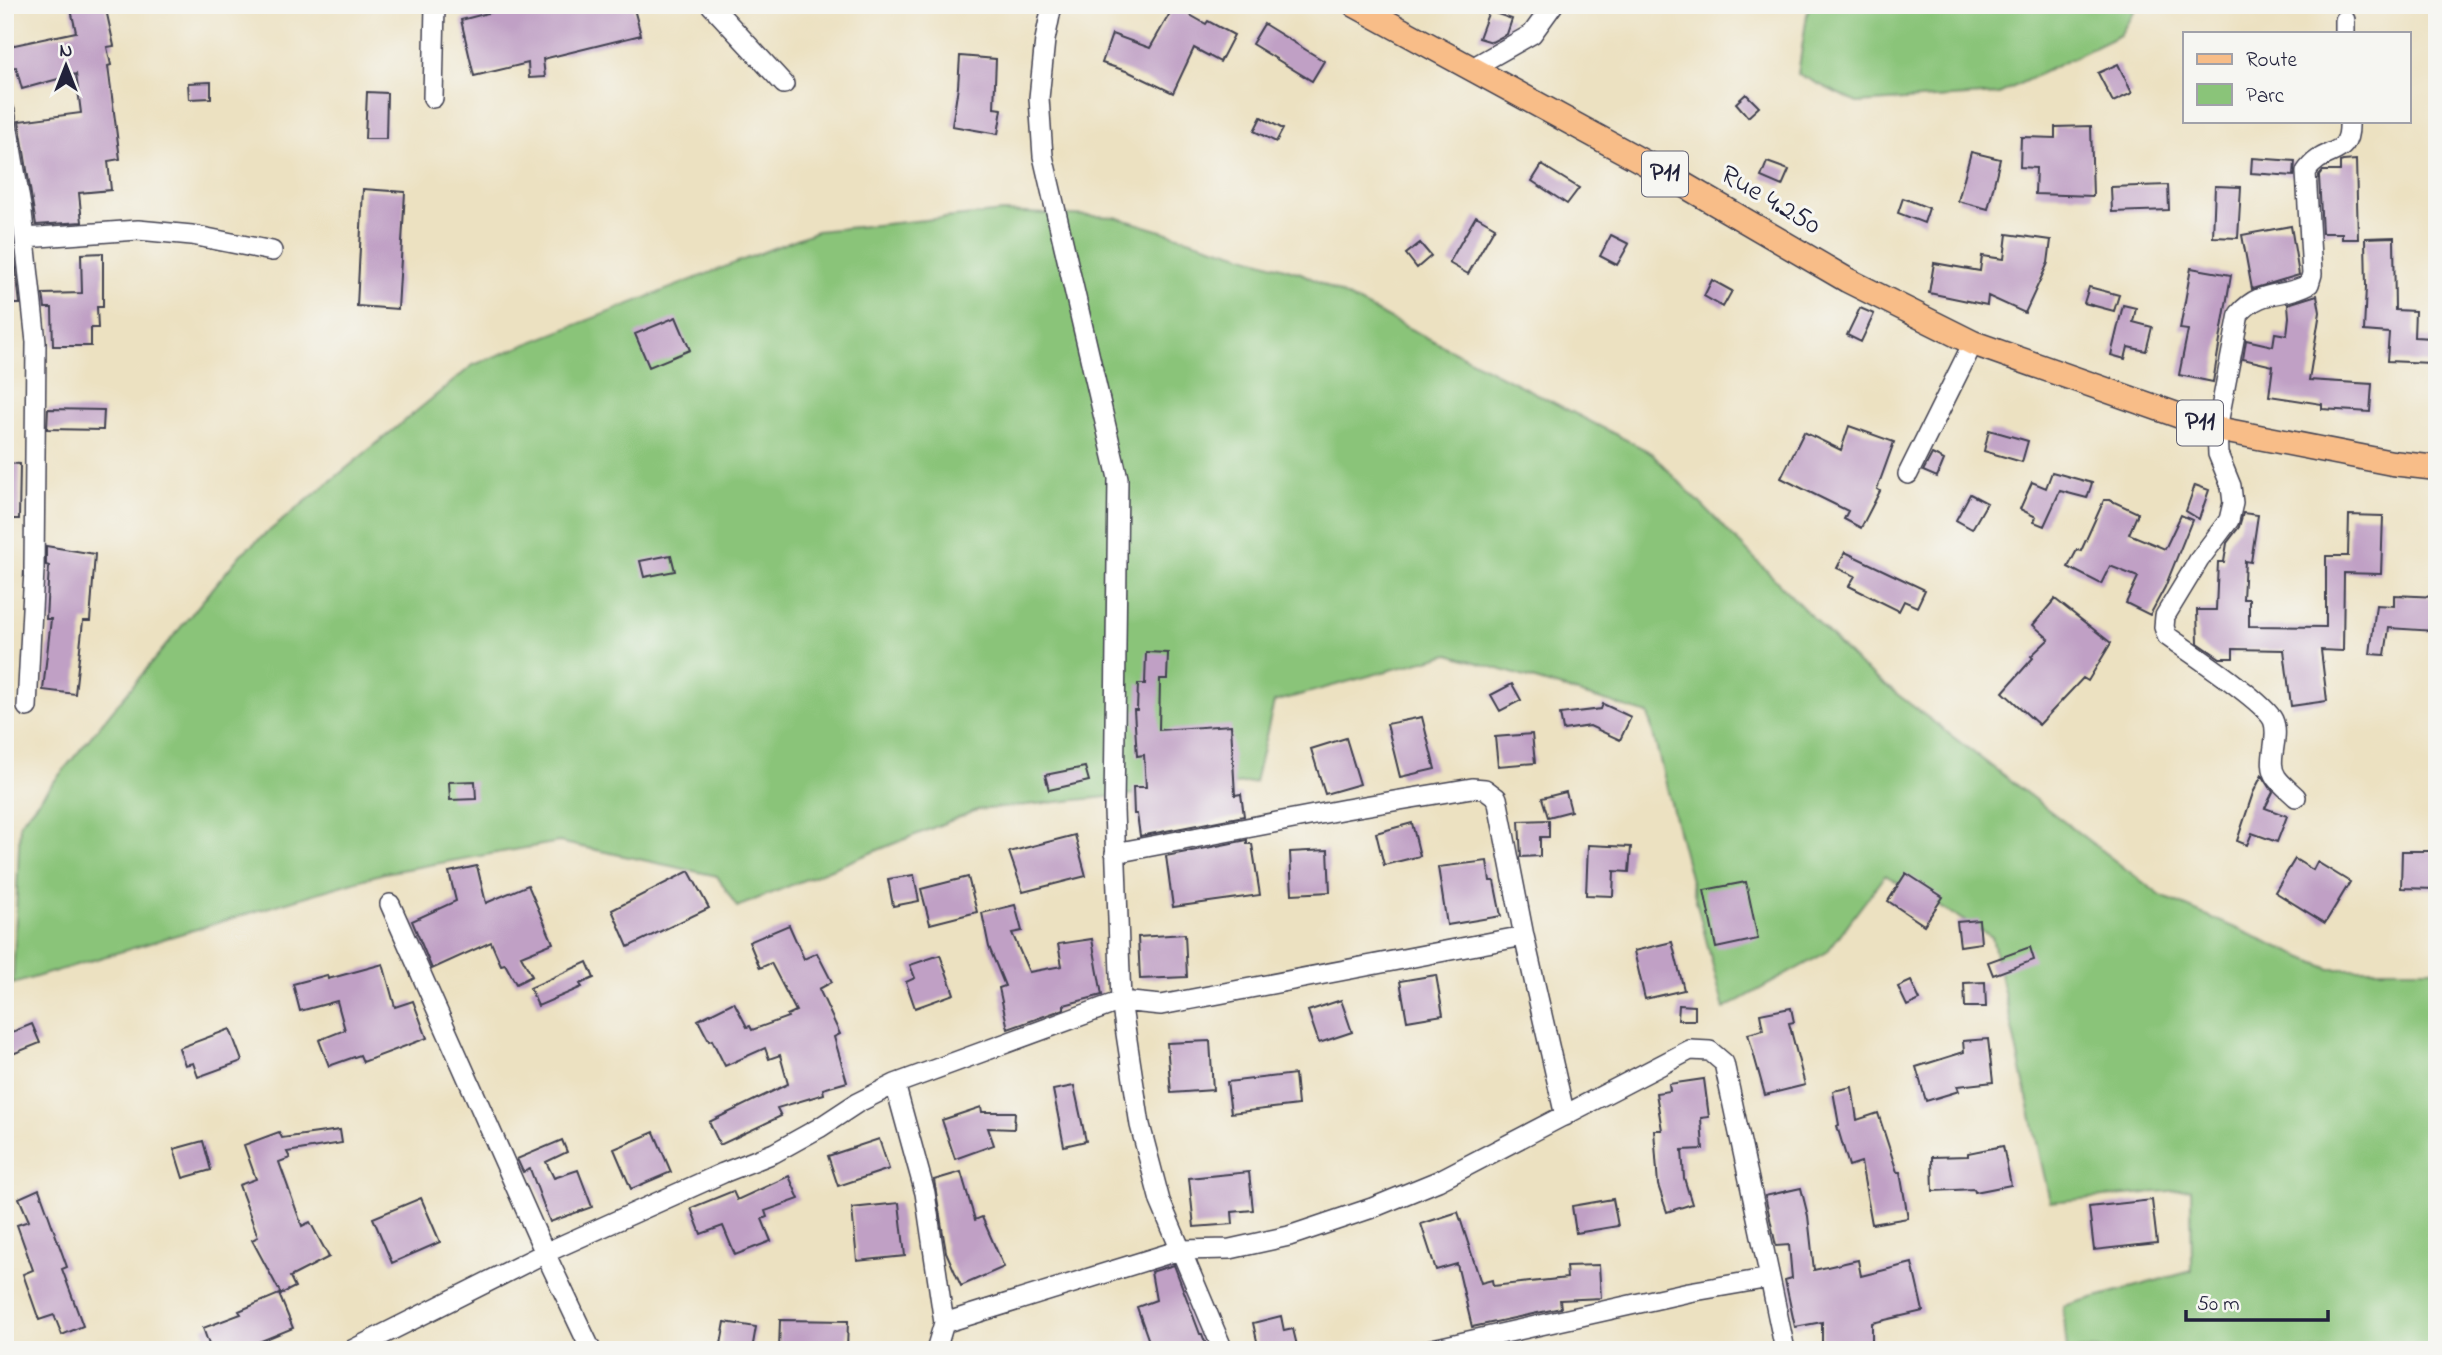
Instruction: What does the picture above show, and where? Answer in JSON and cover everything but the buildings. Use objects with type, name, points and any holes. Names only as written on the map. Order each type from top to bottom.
[{"type":"main road","name":"Rue 4.250","points":[[1355,5],[1660,171],[1847,280],[1973,343]]},
{"type":"main road","name":"P11","points":[[1973,343],[2217,429],[2392,463],[2437,468]]},
{"type":"street","points":[[433,98],[435,5]]},
{"type":"street","points":[[711,5],[784,84]]},
{"type":"street","points":[[1052,5],[1039,98],[1043,156],[1118,478],[1114,810],[1121,1001],[1140,1125],[1160,1201],[1223,1350]]},
{"type":"street","points":[[1472,68],[1532,34],[1553,5]]},
{"type":"street","points":[[5,113],[25,238],[36,342],[34,570],[27,707]]},
{"type":"street","points":[[2296,797],[2276,777],[2272,767],[2276,733],[2272,719],[2258,703],[2167,636],[2164,627],[2165,616],[2199,560],[2229,520],[2233,503],[2231,486],[2218,454],[2217,429],[2239,314],[2250,302],[2268,295],[2300,290],[2309,284],[2312,274],[2306,172],[2313,160],[2342,148],[2347,143],[2350,136],[2349,122]]},
{"type":"street","points":[[25,238],[138,230],[192,235],[272,251]]},
{"type":"street","points":[[1908,474],[1973,343]]},
{"type":"street","points":[[1115,853],[1346,809],[1472,788],[1485,789],[1497,798],[1524,936],[1565,1116]]},
{"type":"street","points":[[390,904],[591,1350]]},
{"type":"street","points":[[352,1350],[545,1253],[774,1153],[858,1102],[895,1084],[1121,1001],[1161,1005],[1524,936]]},
{"type":"street","points":[[944,1322],[1180,1250],[1230,1250],[1289,1236],[1371,1208],[1438,1181],[1690,1050],[1710,1051],[1724,1063],[1785,1350]]},
{"type":"street","points":[[895,1084],[925,1193],[944,1322],[936,1350]]},
{"type":"street","points":[[1428,1350],[1689,1292],[1770,1278]]},
{"type":"green space","points":[[1810,5],[2138,5],[2120,35],[1999,94],[1857,103],[1798,74]]},
{"type":"green space","points":[[1003,212],[1115,217],[1301,273],[1650,452],[1859,665],[2161,896],[2330,969],[2437,969],[2437,1350],[2067,1350],[2063,1306],[2192,1271],[2191,1189],[2050,1202],[1992,937],[1885,875],[1827,952],[1724,1009],[1648,714],[1449,654],[1274,702],[1255,782],[977,810],[737,907],[717,876],[559,842],[384,873],[13,984],[20,823],[241,554],[473,365],[817,231]]}]
